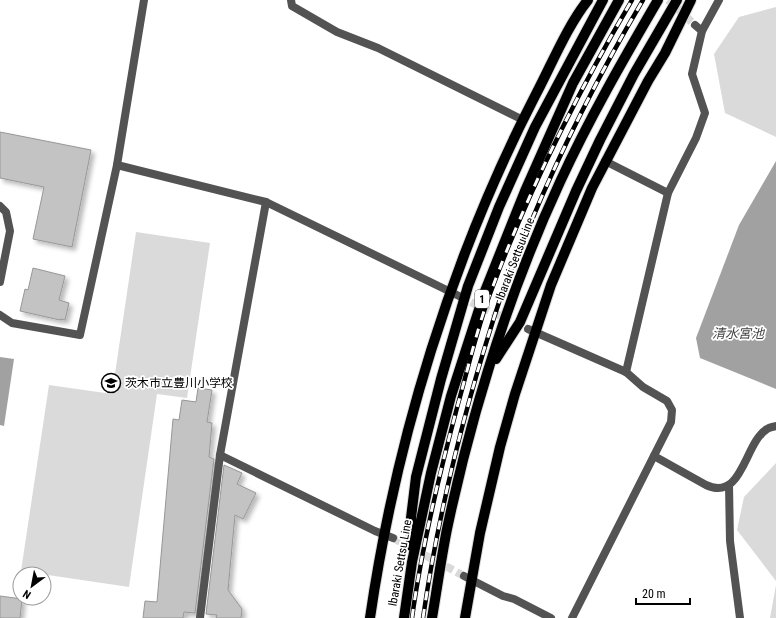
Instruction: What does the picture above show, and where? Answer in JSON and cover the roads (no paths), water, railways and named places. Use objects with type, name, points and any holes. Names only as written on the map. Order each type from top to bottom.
[{"type":"main road","points":[[370,618],[377,572],[388,536],[410,426],[484,206],[523,120],[581,8],[588,0]]},
{"type":"main road","points":[[412,562],[410,537],[416,478],[439,386],[468,286],[499,207],[535,127],[603,0]]},
{"type":"main road","name":"Ibaraki Settsu Line","points":[[404,618],[412,562],[441,434],[467,344],[485,291],[525,191],[574,82],[619,0]]},
{"type":"main road","name":"Ibaraki Settsu Line","points":[[432,618],[447,530],[459,478],[488,373],[514,295],[559,183],[620,65],[658,0]]},
{"type":"main road","points":[[488,373],[520,322],[576,191],[600,140],[634,74],[677,0]]},
{"type":"main road","points":[[465,618],[468,578],[500,447],[532,331],[592,188],[648,81],[665,53],[691,0]]},
{"type":"main road","name":"1","points":[[399,618],[405,604]]},
{"type":"street","points":[[0,315],[12,323],[80,335],[117,165],[144,0]]},
{"type":"street","points":[[291,0],[292,6],[337,32],[378,48],[523,120]]},
{"type":"street","points":[[626,372],[668,193],[696,138],[705,113],[692,74],[702,30],[719,0]]},
{"type":"street","points":[[695,24],[702,30]]},
{"type":"street","points":[[605,161],[668,193]]},
{"type":"street","points":[[117,165],[266,202],[455,294]]},
{"type":"street","points":[[200,618],[220,455],[266,202]]},
{"type":"street","points":[[0,206],[6,212],[10,231],[0,282]]},
{"type":"street","points":[[532,331],[626,372],[643,387],[667,401],[672,410],[671,422],[572,618]]},
{"type":"street","points":[[654,456],[712,488],[722,488],[729,485],[741,470],[753,444],[761,434],[768,428],[776,426]]},
{"type":"street","points":[[220,455],[388,536]]},
{"type":"street","points":[[729,485],[730,541],[740,618]]},
{"type":"street","points":[[468,578],[551,618]]},
{"type":"water","name":"清水宮池","points":[[776,161],[776,389],[700,358],[696,338],[739,225]]},
{"type":"water","points":[[0,357],[14,359],[4,426],[0,425]]},
{"type":"tunnel","points":[[668,0],[695,25]]},
{"type":"tunnel","points":[[460,297],[528,329]]},
{"type":"tunnel","points":[[393,538],[464,576]]},
{"type":"railway","points":[[412,618],[426,537],[438,484],[474,345],[488,300],[507,249],[556,140],[632,0]]},
{"type":"railway","points":[[423,618],[437,535],[455,454],[477,373],[502,293],[543,193],[569,137],[612,54],[643,0]]},
{"type":"place","name":"茨木市立豊川小学校","points":[[111,383]]}]
